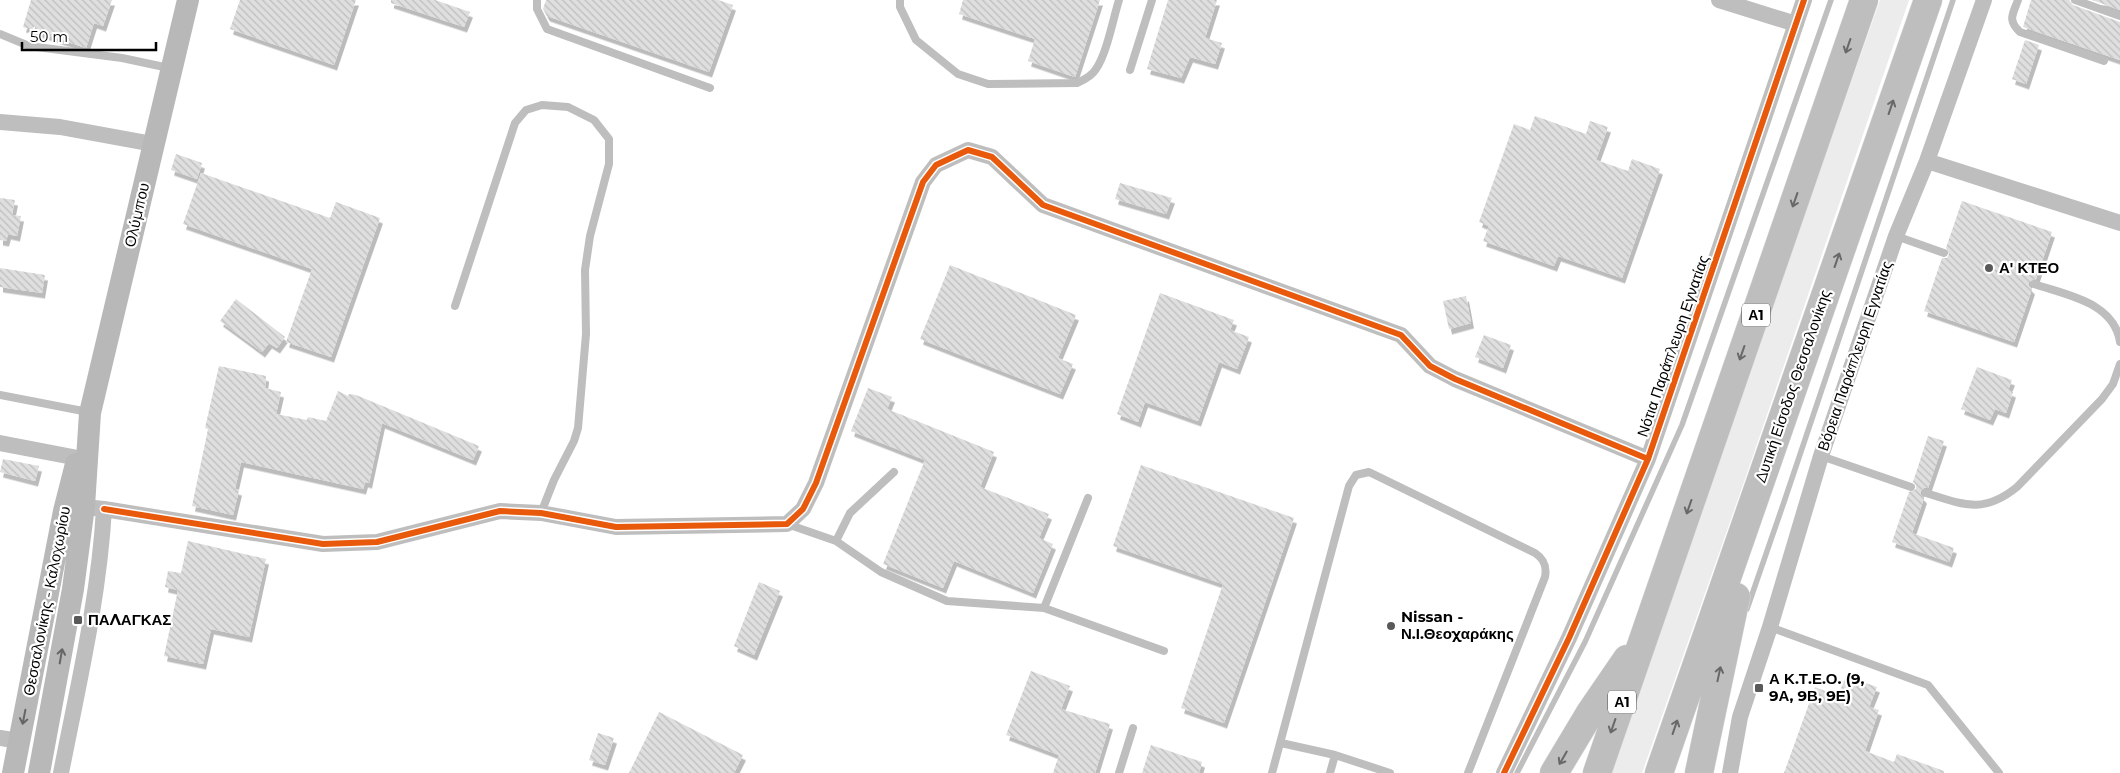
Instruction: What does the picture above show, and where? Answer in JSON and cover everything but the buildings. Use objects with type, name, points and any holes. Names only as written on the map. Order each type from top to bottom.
[{"type":"highway","name":"Α1","points":[[1597,773],[1864,0]]},
{"type":"highway","name":"Δυτική Είσοδος Θεσσαλονίκης","points":[[1659,773],[1928,0]]},
{"type":"highway","points":[[1699,773],[1763,471]]},
{"type":"highway","points":[[1554,773],[1590,713],[1647,631]]},
{"type":"main road","name":"Ολύμπου","points":[[88,421],[188,0]]},
{"type":"main road","name":"Θεσσαλονίκης - Καλοχωρίου","points":[[39,773],[73,589],[84,509],[78,458],[88,421]]},
{"type":"main road","points":[[84,509],[88,421]]},
{"type":"main road","name":"Θεσσαλονίκης - Καλοχωρίου","points":[[13,773],[10,740],[84,509]]},
{"type":"street","points":[[1719,0],[1796,24]]},
{"type":"street","name":"Νότια Παράπλευρη Εγνατίας","points":[[1504,773],[1569,638],[1648,459],[1804,0]]},
{"type":"street","name":"Βόρεια Παράπλευρη Εγνατίας","points":[[1730,773],[1740,717],[1770,627],[1821,456],[1896,236],[1928,160],[1984,0]]},
{"type":"street","points":[[0,122],[60,127],[153,144]]},
{"type":"street","points":[[84,509],[323,544],[376,542],[500,512],[541,513],[616,527],[787,524],[803,509],[816,484],[923,182],[936,165],[968,150],[992,157],[1043,205],[1400,336],[1430,366],[1454,379],[1648,459]]},
{"type":"street","points":[[1928,160],[2120,223]]},
{"type":"street","points":[[0,443],[78,458]]},
{"type":"street","points":[[61,773],[80,677],[102,544],[84,509]]},
{"type":"lane","points":[[537,0],[538,9],[547,29],[710,88]]},
{"type":"lane","points":[[900,0],[900,7],[916,40],[958,74],[988,84],[1077,83],[1089,77],[1096,70],[1101,59],[1119,0]]},
{"type":"lane","points":[[1130,70],[1152,0]]},
{"type":"lane","points":[[2018,0],[2011,18],[2013,26],[2020,32],[2104,61]]},
{"type":"lane","points":[[2074,0],[2120,16]]},
{"type":"lane","points":[[0,34],[29,46],[122,58],[171,69]]},
{"type":"lane","points":[[455,306],[515,123],[526,110],[542,105],[568,107],[594,120],[608,139],[609,164],[590,236],[585,270],[586,334],[578,428],[574,441],[554,480],[541,513]]},
{"type":"lane","points":[[1896,236],[1944,253]]},
{"type":"lane","points":[[2034,284],[2094,306],[2106,314],[2114,325],[2120,342]]},
{"type":"lane","points":[[1926,493],[1959,504],[1974,506],[1990,504],[2003,498],[2017,487],[2102,399],[2113,384],[2120,364]]},
{"type":"lane","points":[[0,395],[88,421]]},
{"type":"lane","points":[[1821,456],[1911,488]]},
{"type":"lane","points":[[836,541],[850,513],[894,472]]},
{"type":"lane","points":[[1272,773],[1349,486],[1356,476],[1369,472],[1535,553],[1540,556],[1546,566],[1545,577],[1468,773]]},
{"type":"lane","points":[[1044,608],[1088,498]]},
{"type":"lane","points":[[787,524],[836,541],[881,572],[947,601],[1044,608],[1164,651]]},
{"type":"lane","points":[[1770,627],[1928,685],[1999,773]]},
{"type":"lane","points":[[1120,773],[1133,728]]},
{"type":"lane","points":[[1280,743],[1335,755],[1390,773]]},
{"type":"lane","points":[[1330,773],[1335,755]]},
{"type":"shaded area","points":[[1880,0],[1909,0],[1642,773],[1608,773]]},
{"type":"waterway","points":[[1517,773],[1585,642],[1682,425],[1831,0]]},
{"type":"waterway","points":[[1747,609],[1953,0]]},
{"type":"cycle path","points":[[1504,773],[1569,638],[1648,459],[1804,0]]},
{"type":"cycle path","points":[[104,509],[323,544],[377,542],[500,511],[541,513],[616,527],[787,524],[803,509],[816,483],[923,182],[936,165],[968,150],[992,157],[1043,205],[1401,335],[1430,366],[1455,379],[1648,459]]},
{"type":"place","name":"Α' ΚΤΕΟ","points":[[1989,268]]},
{"type":"place","name":"ΠΑΛΑΓΚΑΣ","points":[[78,620]]},
{"type":"place","name":"Nissan - Ν.Ι.Θεοχαράκης","points":[[1391,626]]},
{"type":"place","name":"Α Κ.Τ.Ε.Ο. (9, 9Α, 9Β, 9Ε)","points":[[1759,688]]}]
